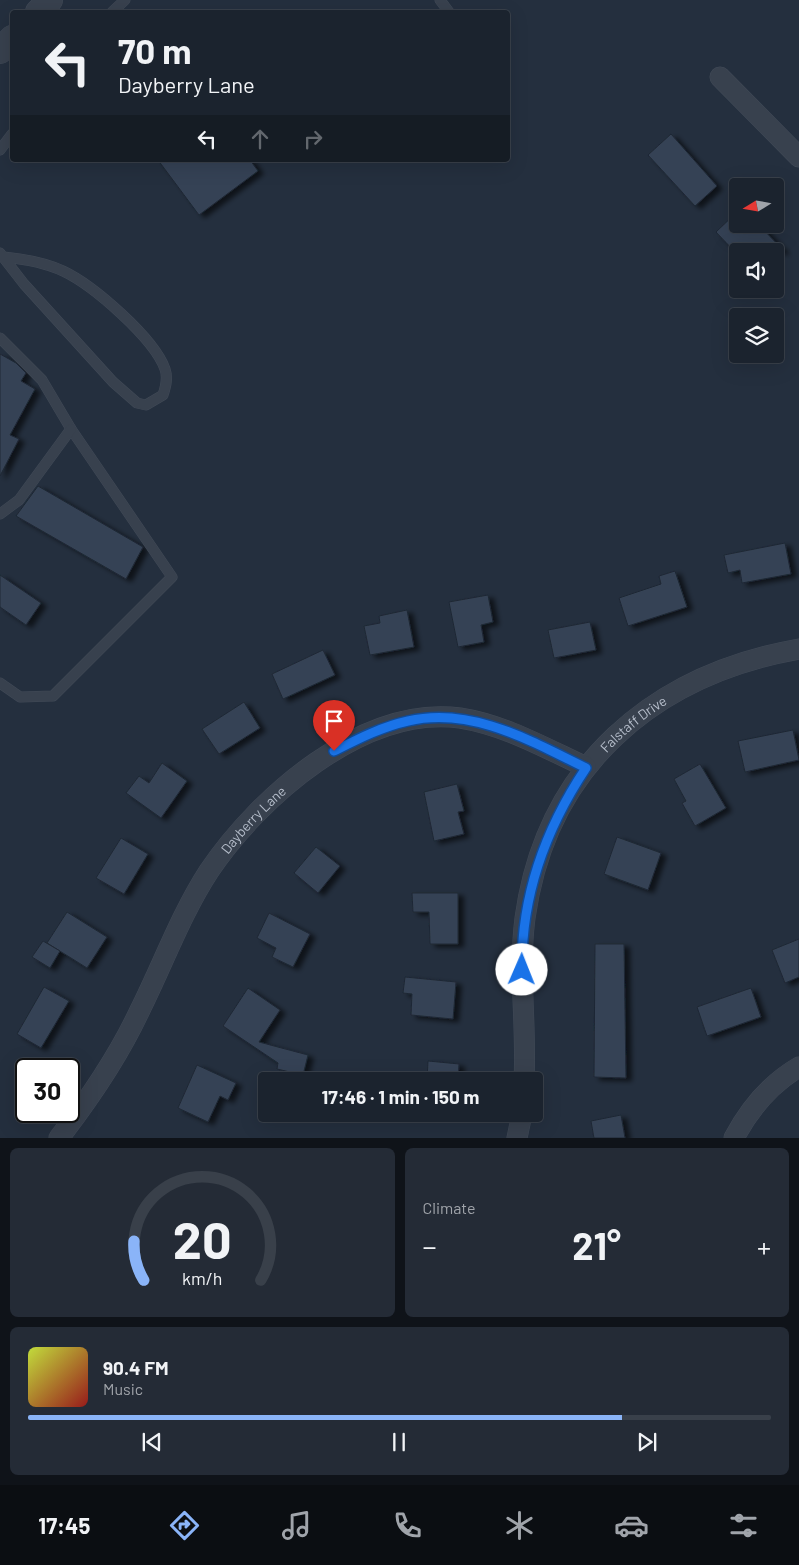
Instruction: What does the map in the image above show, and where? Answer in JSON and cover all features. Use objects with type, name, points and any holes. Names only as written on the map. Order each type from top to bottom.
[{"type":"street","points":[[40,10],[50,0]]},
{"type":"street","points":[[0,51],[10,40]]},
{"type":"street","points":[[720,77],[799,157]]},
{"type":"street","name":"Falstaff Drive","points":[[524,1072],[522,952],[526,917],[535,876],[547,839],[567,796],[586,768],[609,740],[636,717],[668,696],[702,678],[741,663],[799,649]]},
{"type":"street","name":"Dayberry Lane","points":[[60,1138],[106,1070],[135,1021],[194,897],[209,871],[227,847],[272,799],[307,768],[334,751],[364,736],[393,725],[426,718],[459,718],[491,725],[523,737],[586,768]]},
{"type":"street","points":[[734,1138],[754,1105],[767,1090],[799,1067]]},
{"type":"street","points":[[517,1138],[520,1122]]},
{"type":"lane","points":[[114,10],[125,0]]},
{"type":"lane","points":[[440,0],[448,10]]},
{"type":"lane","points":[[0,150],[10,137]]},
{"type":"lane","points":[[2,255],[33,259],[64,272],[94,290],[153,349],[165,368],[168,382],[163,395],[155,402],[146,405],[137,403],[113,382],[24,284],[2,255]]},
{"type":"lane","points":[[0,338],[42,380],[70,429],[172,576],[53,696],[20,697],[0,683]]},
{"type":"lane","points":[[0,514],[19,500],[70,429]]},
{"type":"building","points":[[671,134],[717,186],[695,206],[648,155]]},
{"type":"building","points":[[159,162],[251,162],[258,171],[199,215]]},
{"type":"building","points":[[729,220],[729,233],[767,233],[776,243],[729,243],[729,246],[716,232]]},
{"type":"building","points":[[0,354],[16,363],[26,373],[21,381],[35,389],[10,435],[19,439],[0,476]]},
{"type":"building","points":[[38,486],[143,547],[126,579],[16,516]]},
{"type":"building","points":[[785,543],[791,574],[742,583],[740,570],[728,573],[724,555]]},
{"type":"building","points":[[675,571],[687,607],[628,626],[619,598],[661,584],[659,576]]},
{"type":"building","points":[[0,575],[41,603],[26,625],[0,607]]},
{"type":"building","points":[[488,595],[493,622],[481,625],[484,642],[458,647],[449,602]]},
{"type":"building","points":[[407,610],[414,647],[370,655],[364,626],[380,623],[379,616]]},
{"type":"building","points":[[590,622],[596,650],[554,658],[548,630]]},
{"type":"building","points":[[323,650],[335,675],[283,699],[272,674]]},
{"type":"building","points":[[244,702],[260,728],[219,754],[202,729]]},
{"type":"building","points":[[793,730],[799,760],[745,772],[738,741]]},
{"type":"building","points":[[162,763],[187,781],[161,818],[126,793],[139,776],[149,783]]},
{"type":"building","points":[[700,764],[726,808],[695,826],[682,803],[686,801],[674,779]]},
{"type":"building","points":[[457,784],[464,811],[458,812],[464,834],[434,841],[424,792]]},
{"type":"building","points":[[617,837],[661,853],[648,890],[604,874]]},
{"type":"building","points":[[121,838],[148,854],[124,894],[96,878]]},
{"type":"building","points":[[316,847],[340,866],[318,893],[294,873]]},
{"type":"building","points":[[412,893],[458,893],[458,944],[430,944],[429,912],[413,912]]},
{"type":"building","points":[[67,912],[107,937],[87,968],[47,943]]},
{"type":"building","points":[[269,913],[310,934],[293,967],[272,957],[276,948],[257,938]]},
{"type":"building","points":[[799,939],[799,977],[785,983],[772,950]]},
{"type":"building","points":[[43,941],[60,951],[50,968],[32,957]]},
{"type":"building","points":[[595,944],[624,944],[626,1078],[594,1077]]},
{"type":"building","points":[[405,977],[456,982],[453,1019],[411,1015],[412,994],[403,993]]},
{"type":"building","points":[[44,987],[69,1001],[41,1048],[17,1034]]},
{"type":"building","points":[[248,988],[280,1010],[259,1042],[308,1055],[304,1072],[290,1072],[277,1069],[278,1063],[223,1026]]},
{"type":"building","points":[[751,988],[761,1017],[707,1036],[697,1007]]},
{"type":"building","points":[[428,1061],[459,1064],[459,1072],[427,1072]]},
{"type":"building","points":[[197,1065],[236,1083],[228,1100],[220,1096],[208,1122],[178,1108]]},
{"type":"building","points":[[621,1115],[625,1138],[594,1138],[591,1121]]},
{"type":"route","points":[[334,751],[364,736],[410,720],[459,718],[491,725],[523,737],[586,768],[560,810],[547,839],[535,876],[526,917],[522,970]]}]
